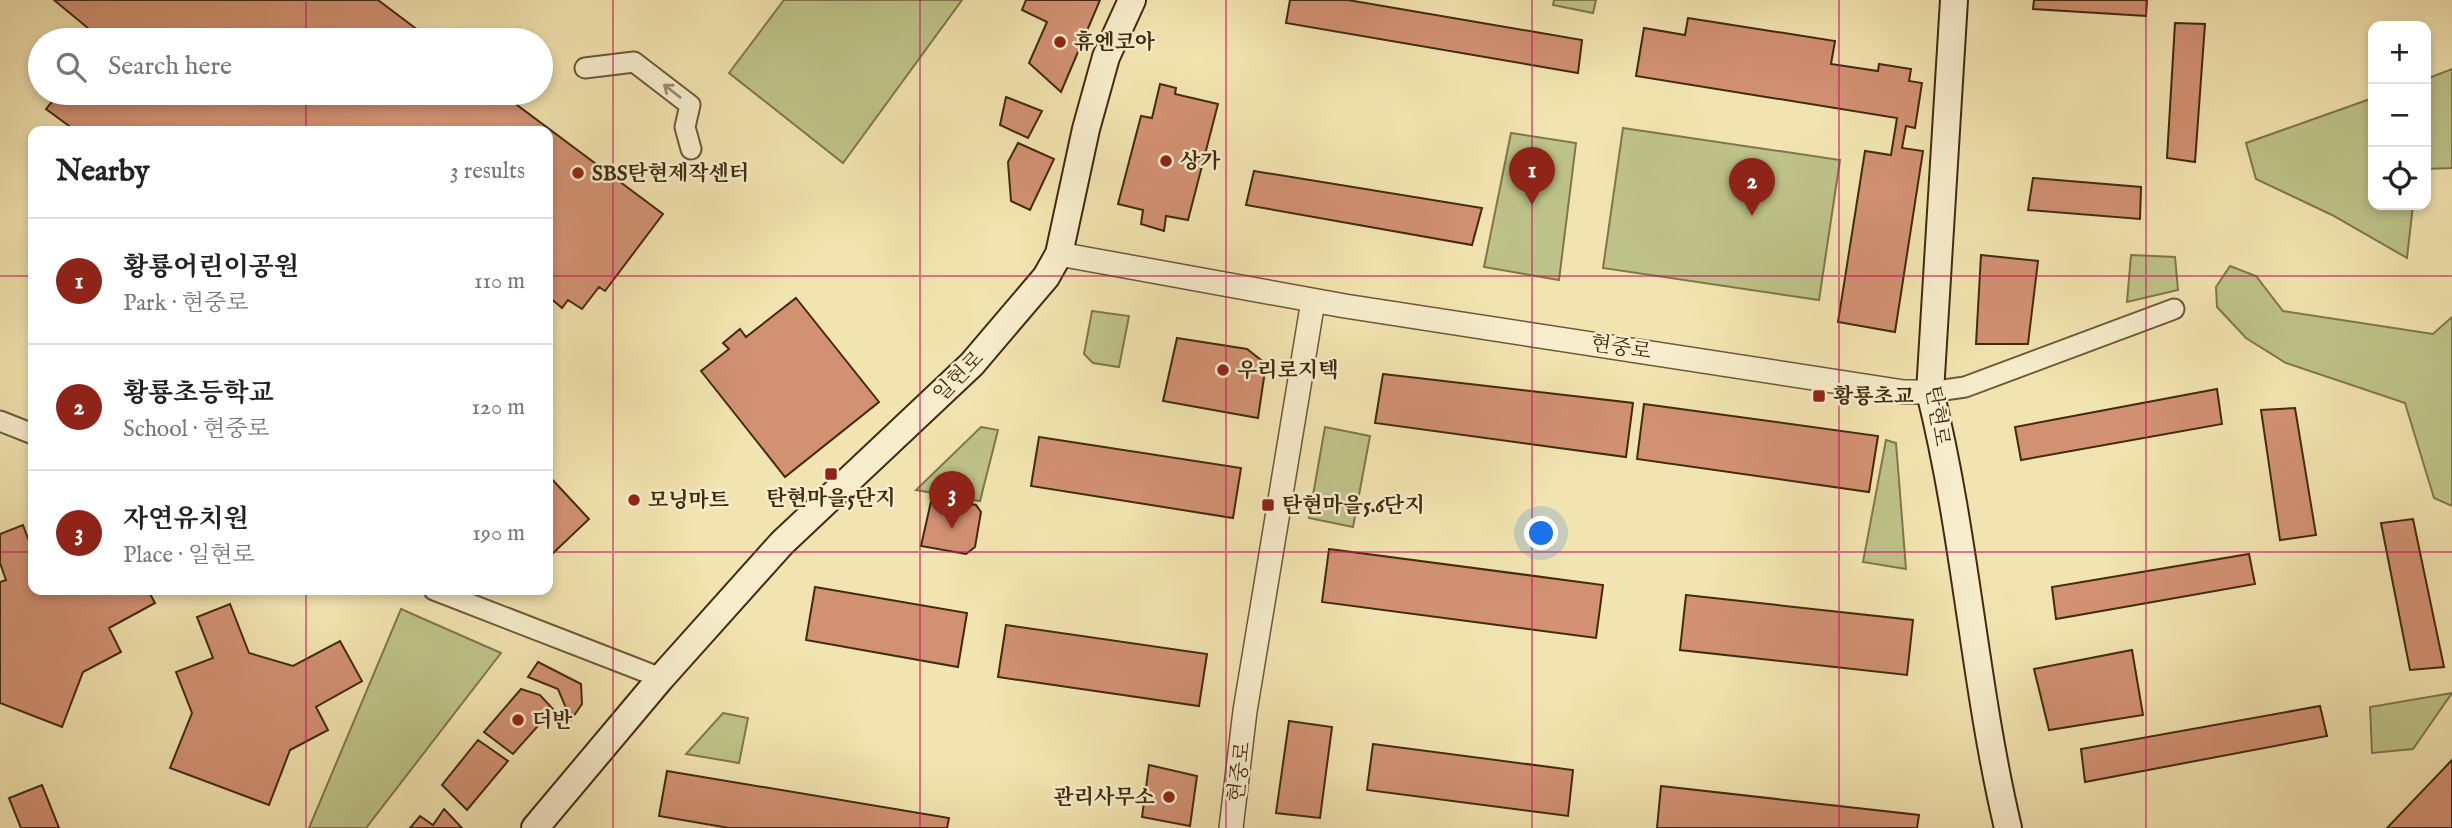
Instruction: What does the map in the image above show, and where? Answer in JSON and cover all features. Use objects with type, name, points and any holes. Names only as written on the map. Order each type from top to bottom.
[{"type":"main road","name":"일현로","points":[[535,828],[661,678],[782,543],[972,364],[1046,277],[1059,254],[1086,129],[1107,57],[1132,0]]},
{"type":"main road","name":"탄현로","points":[[1954,0],[1930,392],[1940,431],[1968,592],[1992,759],[2008,828]]},
{"type":"street","points":[[585,68],[634,62],[690,105],[685,127],[691,149]]},
{"type":"street","name":"현중로","points":[[1059,254],[1313,301],[1904,392],[1930,392]]},
{"type":"street","name":"현중로","points":[[1231,828],[1245,711],[1313,301]]},
{"type":"street","points":[[1930,392],[1965,387],[2174,309]]},
{"type":"street","points":[[0,421],[28,432]]},
{"type":"street","points":[[447,595],[661,678]]},
{"type":"green space","points":[[784,0],[962,0],[843,163],[729,73]]},
{"type":"green space","points":[[1554,0],[1596,0],[1593,13],[1553,5]]},
{"type":"green space","points":[[2452,69],[2452,168],[2431,169],[2431,77]]},
{"type":"green space","points":[[2368,100],[2368,210],[2412,210],[2407,258],[2332,215],[2256,179],[2246,143]]},
{"type":"green space","points":[[1623,128],[1840,160],[1819,300],[1603,268]]},
{"type":"green space","points":[[1511,133],[1576,143],[1559,280],[1484,267]]},
{"type":"green space","points":[[2131,255],[2175,257],[2178,290],[2127,302]]},
{"type":"green space","points":[[2230,266],[2256,276],[2283,311],[2433,334],[2452,317],[2452,506],[2434,498],[2405,403],[2286,363],[2246,338],[2217,307],[2216,287]]},
{"type":"green space","points":[[1092,311],[1129,316],[1119,367],[1093,363],[1084,354]]},
{"type":"green space","points":[[981,427],[998,430],[980,501],[916,490]]},
{"type":"green space","points":[[1325,427],[1370,436],[1353,527],[1309,518]]},
{"type":"green space","points":[[1886,440],[1896,443],[1906,569],[1863,562]]},
{"type":"green space","points":[[401,609],[501,653],[366,828],[309,828]]},
{"type":"green space","points":[[2452,693],[2413,749],[2372,753],[2370,707]]},
{"type":"green space","points":[[723,713],[748,718],[739,763],[686,754]]},
{"type":"building","points":[[54,0],[378,0],[415,28],[88,28]]},
{"type":"building","name":"휴엔코아","points":[[1026,0],[1100,0],[1061,92],[1029,63],[1047,22],[1022,10]]},
{"type":"building","points":[[1290,0],[1348,0],[1582,40],[1578,73],[1286,23]]},
{"type":"building","points":[[2034,0],[2147,0],[2146,16],[2033,9]]},
{"type":"building","points":[[1688,18],[1835,41],[1831,64],[1878,71],[1879,64],[1911,69],[1909,81],[1922,83],[1915,128],[1906,126],[1902,148],[1923,151],[1895,332],[1838,322],[1865,151],[1891,155],[1897,118],[1636,76],[1644,28],[1685,35]]},
{"type":"building","points":[[2175,23],[2205,24],[2195,162],[2167,158]]},
{"type":"building","name":"상가","points":[[1160,84],[1176,88],[1175,94],[1218,104],[1188,220],[1166,216],[1164,231],[1141,224],[1143,210],[1118,204],[1141,116],[1152,118]]},
{"type":"building","points":[[1006,97],[1042,111],[1028,138],[1000,125]]},
{"type":"building","name":"SBS탄현제작센터","points":[[49,105],[517,105],[545,126],[69,126],[46,109]]},
{"type":"building","name":"SBS탄현제작센터","points":[[553,132],[663,214],[605,291],[599,287],[582,309],[568,300],[562,308],[553,300]]},
{"type":"building","points":[[1018,143],[1054,159],[1030,210],[1011,201],[1008,162]]},
{"type":"building","points":[[1254,171],[1482,208],[1472,245],[1246,205]]},
{"type":"building","points":[[2033,178],[2141,187],[2140,219],[2028,210]]},
{"type":"building","points":[[1981,255],[2038,261],[2028,344],[1976,344]]},
{"type":"building","points":[[796,298],[879,402],[785,477],[701,371],[729,349],[723,343],[740,329],[746,337]]},
{"type":"building","points":[[1177,338],[1247,349],[1266,364],[1258,418],[1163,401]]},
{"type":"building","points":[[1383,374],[1633,403],[1626,457],[1375,423]]},
{"type":"building","points":[[2217,389],[2222,424],[2021,460],[2015,427]]},
{"type":"building","points":[[1644,404],[1878,436],[1869,492],[1637,459]]},
{"type":"building","points":[[2295,408],[2316,535],[2280,540],[2261,410]]},
{"type":"building","points":[[1039,437],[1241,468],[1233,518],[1031,486]]},
{"type":"building","points":[[553,480],[589,519],[553,553]]},
{"type":"building","points":[[932,497],[976,505],[981,512],[975,547],[966,554],[921,546]]},
{"type":"building","points":[[2413,519],[2444,667],[2410,670],[2381,523]]},
{"type":"building","points":[[23,525],[28,538],[28,595],[151,595],[155,603],[109,628],[121,652],[83,672],[62,727],[0,703],[0,582],[6,580],[0,563],[0,534]]},
{"type":"building","points":[[1329,549],[1603,585],[1596,638],[1322,602]]},
{"type":"building","points":[[2249,554],[2255,584],[2056,619],[2052,587]]},
{"type":"building","points":[[815,587],[967,613],[958,667],[806,640]]},
{"type":"building","points":[[1686,595],[1913,620],[1907,675],[1680,650]]},
{"type":"building","points":[[230,604],[249,653],[293,666],[340,641],[362,681],[316,707],[328,730],[290,750],[269,805],[170,768],[192,713],[176,672],[213,658],[197,617]]},
{"type":"building","points":[[1006,625],[1207,654],[1199,706],[998,677]]},
{"type":"building","points":[[2132,650],[2143,715],[2049,730],[2034,669]]},
{"type":"building","points":[[538,662],[581,684],[582,704],[571,720],[558,689],[528,677]]},
{"type":"building","name":"더반","points":[[521,689],[540,695],[553,709],[513,754],[484,732]]},
{"type":"building","points":[[2320,706],[2327,736],[2085,782],[2081,749]]},
{"type":"building","points":[[1289,721],[1332,727],[1320,818],[1276,813]]},
{"type":"building","points":[[478,740],[508,761],[467,810],[442,785]]},
{"type":"building","points":[[1373,744],[1573,770],[1568,816],[1367,790]]},
{"type":"building","points":[[2452,760],[2452,828],[2387,828]]},
{"type":"building","name":"관리사무소","points":[[1149,765],[1197,776],[1190,826],[1142,817]]},
{"type":"building","points":[[667,771],[949,818],[947,828],[729,828],[659,816]]},
{"type":"building","points":[[42,785],[59,828],[21,828],[9,798]]},
{"type":"building","points":[[1661,786],[1919,815],[1917,828],[1657,828]]},
{"type":"building","points":[[444,809],[462,828],[410,828],[420,816],[433,825]]},
{"type":"place","name":"휴엔코아","points":[[1060,42]]},
{"type":"place","name":"상가","points":[[1166,161]]},
{"type":"place","name":"SBS탄현제작센터","points":[[578,173]]},
{"type":"place","name":"황룡어린이공원","points":[[1532,205]]},
{"type":"place","name":"황룡초등학교","points":[[1752,216]]},
{"type":"place","name":"우리로지텍","points":[[1223,370]]},
{"type":"place","name":"황룡초교","points":[[1819,396]]},
{"type":"place","name":"탄현마을5단지","points":[[831,474]]},
{"type":"place","name":"모닝마트","points":[[634,500]]},
{"type":"place","name":"탄현마을5.6단지","points":[[1268,505]]},
{"type":"place","name":"자연유치원","points":[[952,529]]},
{"type":"place","name":"더반","points":[[518,720]]},
{"type":"place","name":"관리사무소","points":[[1169,797]]}]
